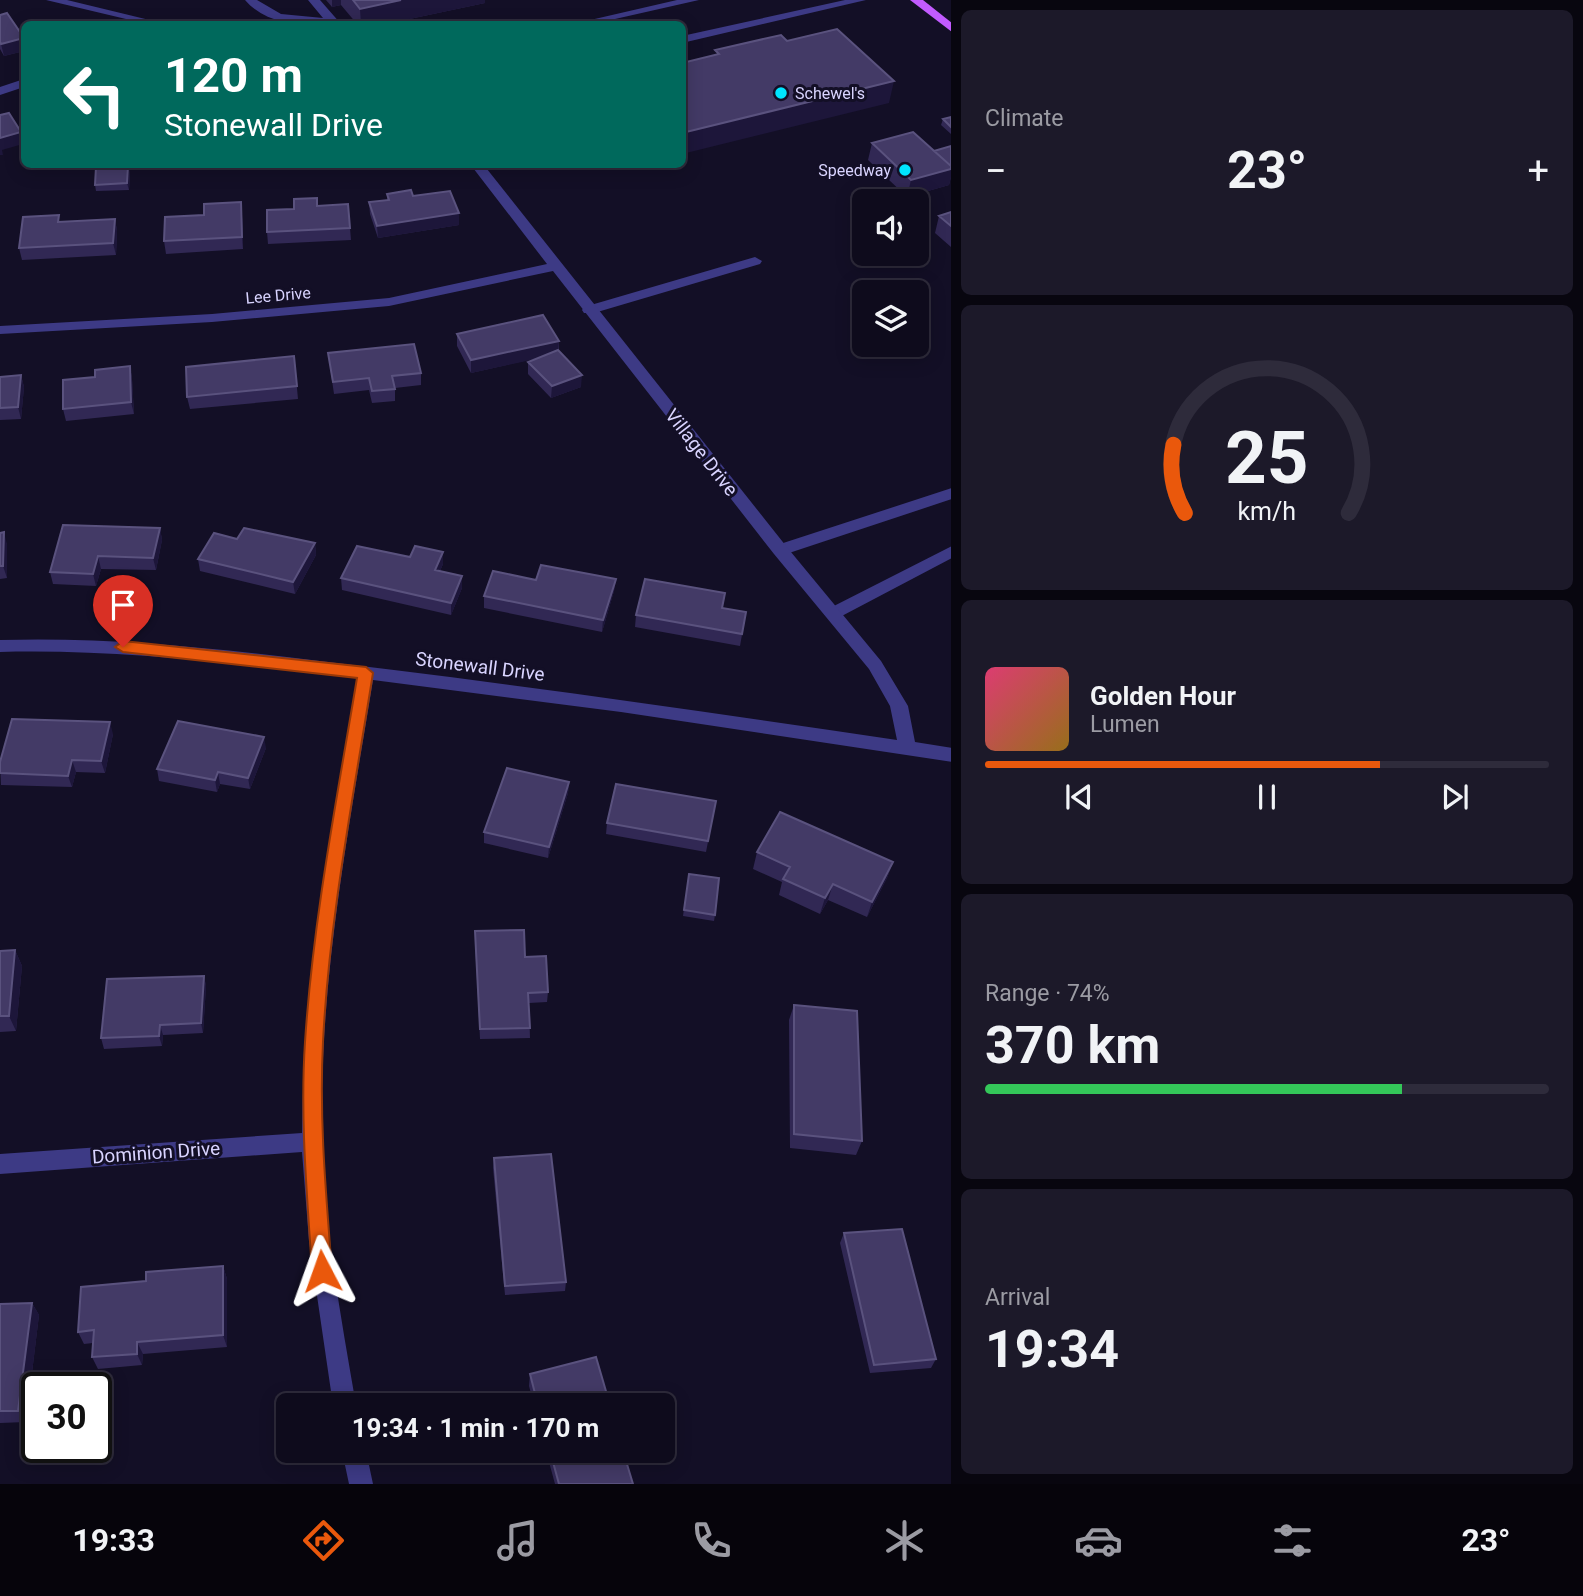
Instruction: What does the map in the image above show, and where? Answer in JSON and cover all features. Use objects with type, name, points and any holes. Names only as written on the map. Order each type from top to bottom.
[{"type":"main road","points":[[916,0],[951,29]]},
{"type":"street","points":[[52,0],[121,21]]},
{"type":"street","points":[[251,0],[276,16],[295,21]]},
{"type":"street","points":[[314,0],[331,21]]},
{"type":"street","points":[[600,21],[656,13],[693,0]]},
{"type":"street","points":[[686,39],[860,0]]},
{"type":"street","points":[[0,91],[21,84]]},
{"type":"street","name":"Village Drive","points":[[479,168],[889,686],[899,706],[907,749]]},
{"type":"street","points":[[589,310],[755,261]]},
{"type":"street","name":"Lee Drive","points":[[0,330],[212,318],[388,303],[555,266]]},
{"type":"street","points":[[780,550],[951,493]]},
{"type":"street","points":[[832,614],[951,551]]},
{"type":"street","name":"Stonewall Drive","points":[[0,646],[70,644],[150,648],[621,705],[951,755]]},
{"type":"street","points":[[342,1393],[322,1271],[312,1142],[314,1041],[326,932],[366,673]]},
{"type":"street","name":"Dominion Drive","points":[[0,1164],[312,1142]]},
{"type":"street","points":[[357,1463],[361,1484]]},
{"type":"building","points":[[353,0],[401,0],[360,9]]},
{"type":"building","points":[[7,13],[21,34],[21,39],[1,44],[0,15]]},
{"type":"building","name":"Schewel's","points":[[837,29],[894,81],[686,132],[686,62],[719,54],[715,50],[781,35],[787,41]]},
{"type":"building","points":[[9,113],[21,132],[0,138],[0,115]]},
{"type":"building","points":[[951,117],[951,127],[943,119]]},
{"type":"building","points":[[913,132],[951,166],[951,169],[911,180],[872,143]]},
{"type":"building","points":[[951,146],[951,166],[934,151]]},
{"type":"building","points":[[96,168],[128,168],[127,183],[95,185]]},
{"type":"building","points":[[411,190],[413,196],[450,191],[459,213],[377,226],[369,202],[389,200],[387,194]]},
{"type":"building","points":[[317,198],[317,206],[348,204],[350,228],[267,232],[267,210],[294,209],[294,199]]},
{"type":"building","points":[[241,202],[242,237],[164,241],[165,217],[204,215],[204,204]]},
{"type":"building","points":[[951,212],[951,226],[939,216]]},
{"type":"building","points":[[59,215],[58,222],[115,219],[113,243],[19,248],[23,217]]},
{"type":"building","points":[[543,315],[559,341],[471,360],[457,334]]},
{"type":"building","points":[[414,344],[421,373],[392,376],[395,389],[372,391],[369,378],[333,382],[328,353]]},
{"type":"building","points":[[558,350],[582,375],[552,386],[528,362]]},
{"type":"building","points":[[294,356],[297,386],[187,397],[186,367]]},
{"type":"building","points":[[130,366],[131,402],[63,409],[63,380],[95,377],[95,370]]},
{"type":"building","points":[[21,375],[18,407],[0,408],[0,377]]},
{"type":"building","points":[[63,525],[160,528],[153,558],[98,556],[93,574],[50,572]]},
{"type":"building","points":[[244,528],[315,543],[293,582],[198,559],[214,533],[237,539]]},
{"type":"building","points":[[4,532],[3,566],[0,566],[0,533]]},
{"type":"building","points":[[357,546],[410,557],[415,546],[443,552],[435,570],[462,576],[451,603],[341,578]]},
{"type":"building","points":[[541,565],[616,579],[603,620],[484,596],[493,571],[536,580]]},
{"type":"building","points":[[645,579],[725,593],[722,608],[746,612],[742,634],[636,615]]},
{"type":"building","points":[[12,719],[110,722],[101,761],[72,760],[68,776],[0,773],[0,762]]},
{"type":"building","points":[[178,721],[264,737],[248,778],[218,772],[215,780],[157,769]]},
{"type":"building","points":[[507,768],[569,782],[549,847],[484,832]]},
{"type":"building","points":[[616,784],[716,801],[708,841],[607,823]]},
{"type":"building","points":[[780,812],[893,862],[872,902],[833,884],[825,898],[783,879],[790,867],[757,852]]},
{"type":"building","points":[[689,874],[719,878],[715,915],[684,910]]},
{"type":"building","points":[[524,930],[525,957],[546,956],[548,992],[528,993],[530,1028],[480,1029],[475,931]]},
{"type":"building","points":[[15,950],[9,1016],[0,1016],[0,951]]},
{"type":"building","points":[[204,976],[201,1023],[160,1025],[159,1036],[101,1038],[107,979]]},
{"type":"building","points":[[794,1005],[857,1011],[862,1141],[794,1134]]},
{"type":"building","points":[[551,1154],[566,1282],[505,1286],[494,1158]]},
{"type":"building","points":[[902,1229],[936,1359],[874,1365],[844,1233]]},
{"type":"building","points":[[223,1266],[223,1335],[137,1342],[137,1354],[92,1357],[94,1330],[78,1332],[81,1287],[146,1281],[146,1272]]},
{"type":"building","points":[[32,1303],[18,1411],[0,1411],[0,1304]]},
{"type":"building","points":[[596,1357],[606,1393],[535,1393],[530,1374]]},
{"type":"building","points":[[553,1463],[627,1463],[633,1484],[559,1484]]},
{"type":"place","name":"Schewel's","points":[[781,93]]},
{"type":"place","name":"Speedway","points":[[905,170]]},
{"type":"route","points":[[123,647],[366,673],[332,877],[314,1041],[312,1142],[322,1271]]}]
